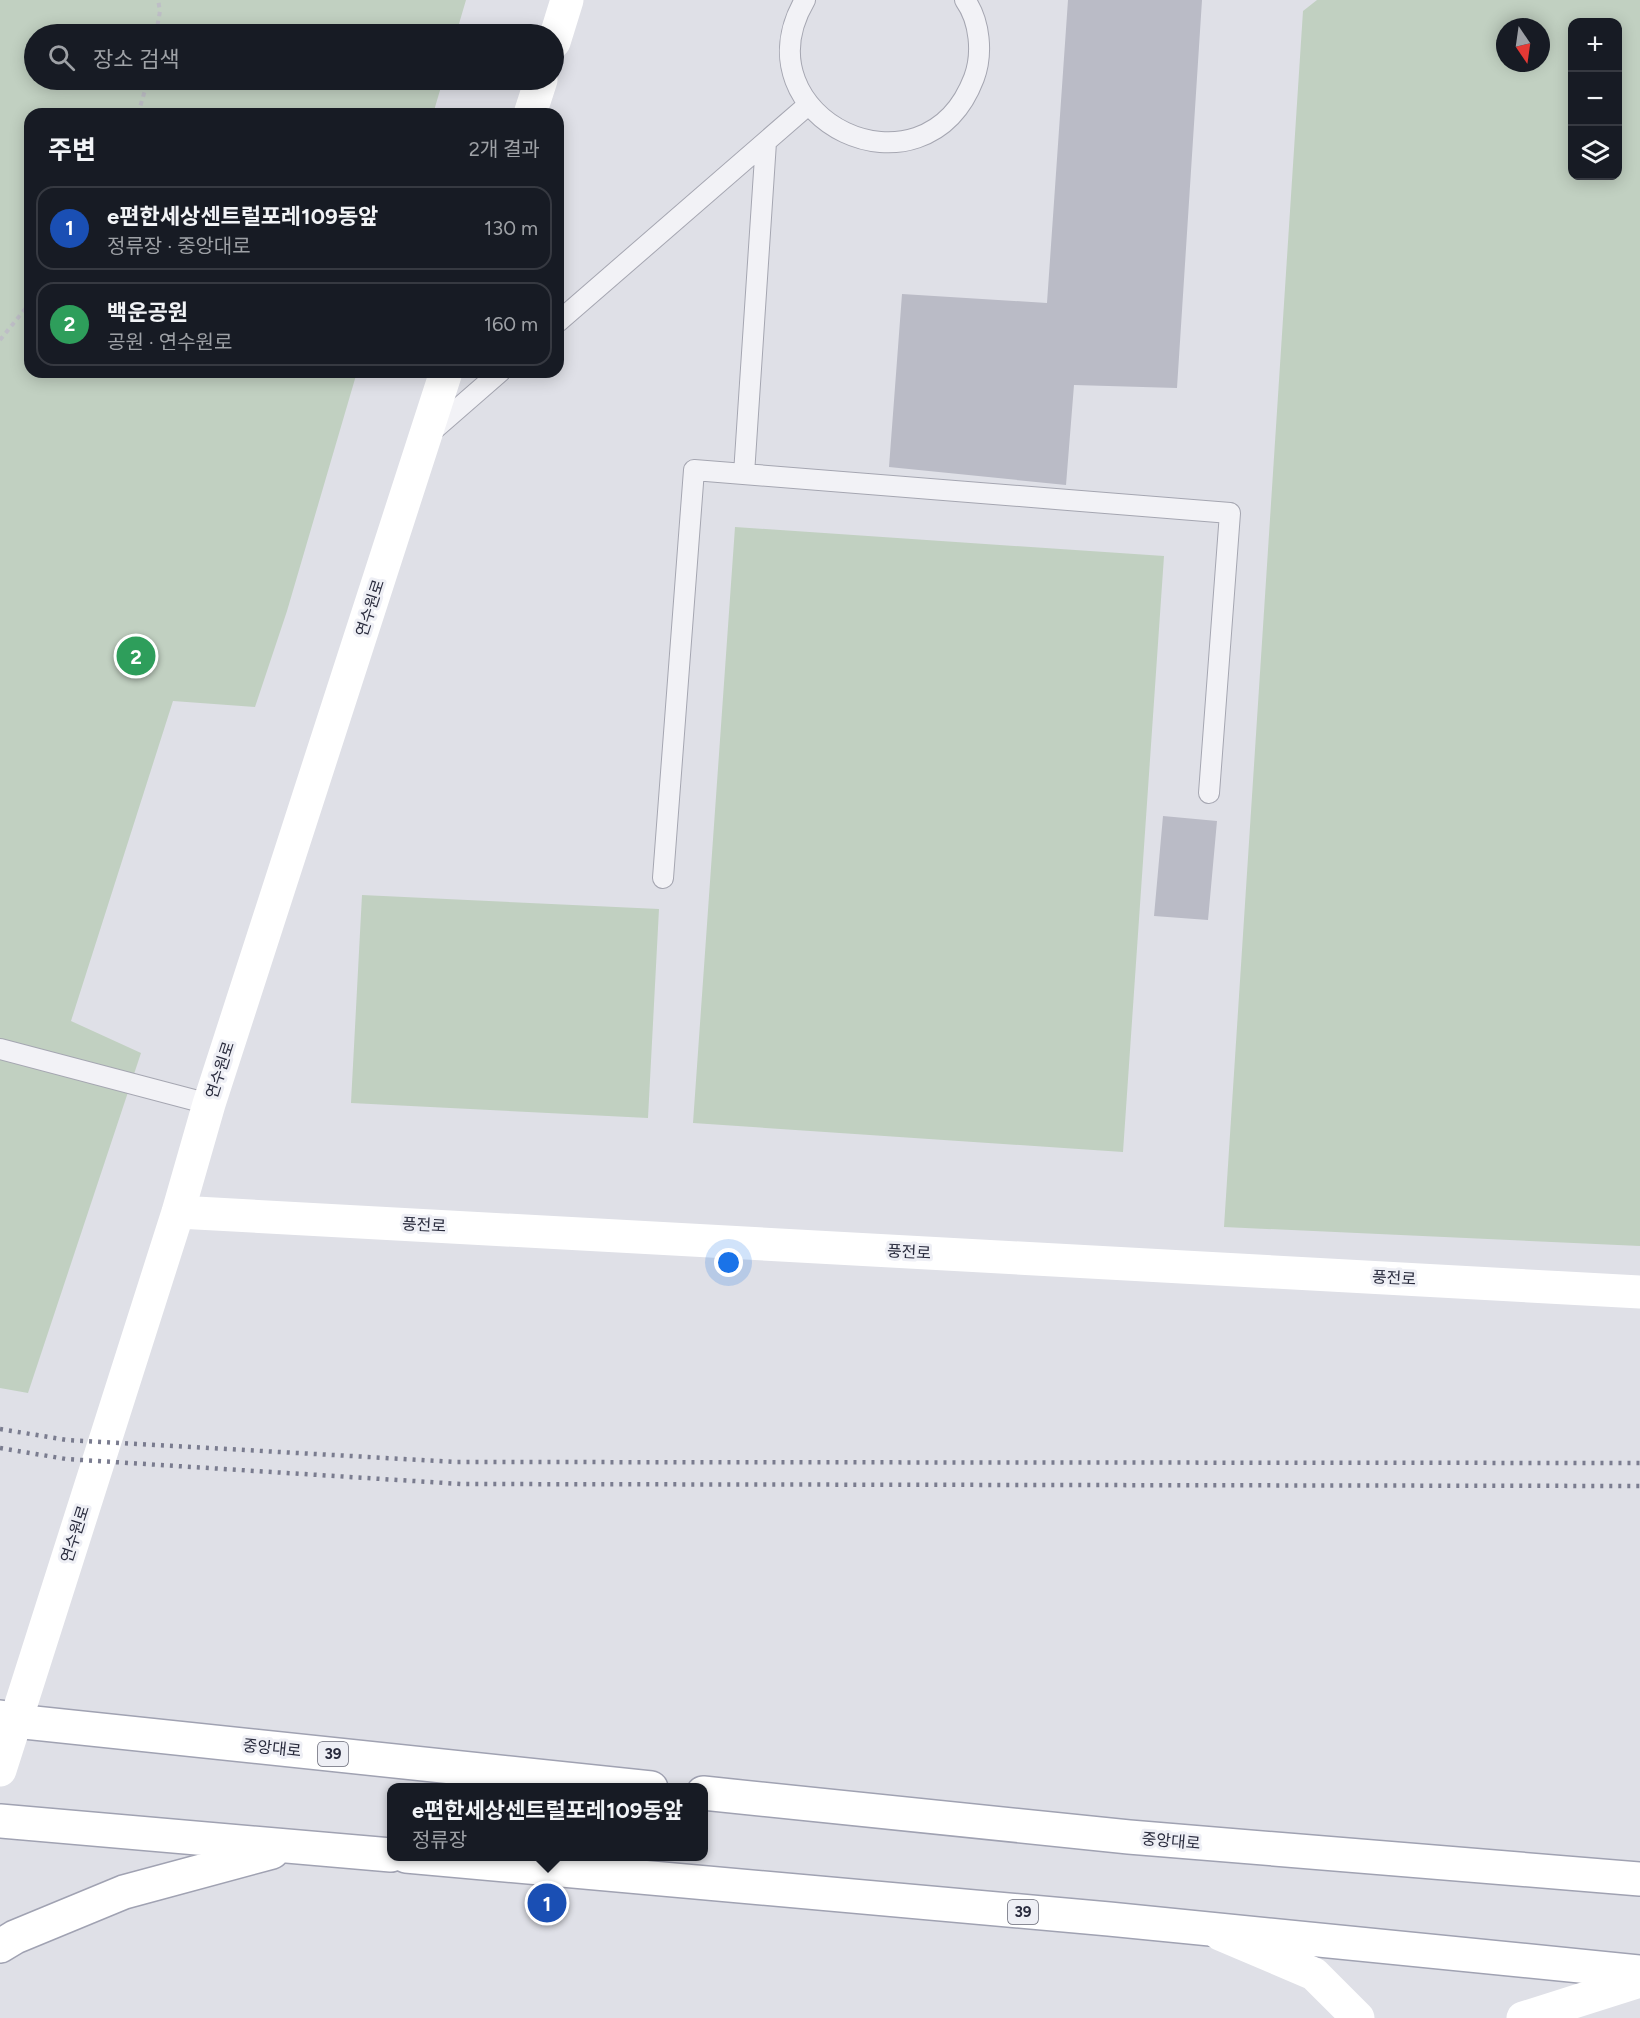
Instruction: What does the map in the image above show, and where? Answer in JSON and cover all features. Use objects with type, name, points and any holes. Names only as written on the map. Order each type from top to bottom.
[{"type":"main road","points":[[560,24],[567,0]]},
{"type":"main road","points":[[532,108],[538,90]]},
{"type":"main road","name":"연수원로","points":[[0,1770],[8,1719],[178,1212],[209,1104],[444,378]]},
{"type":"main road","name":"풍전로","points":[[178,1212],[1640,1292]]},
{"type":"main road","name":"중앙대로","points":[[8,1719],[604,1783]]},
{"type":"main road","name":"중앙대로","points":[[708,1794],[1129,1837],[1640,1879]]},
{"type":"main road","points":[[0,1821],[387,1855]]},
{"type":"main road","points":[[0,1946],[26,1932],[124,1892],[294,1846]]},
{"type":"main road","name":"39","points":[[451,1861],[1109,1919],[1640,1972]]},
{"type":"main road","points":[[1212,1930],[1314,1974],[1358,2018]]},
{"type":"main road","points":[[1523,2018],[1640,1981]]},
{"type":"lane","points":[[805,0],[795,16],[789,46],[794,77],[808,105],[830,127],[859,140],[890,143],[921,137],[947,120],[967,96],[978,67],[979,36],[970,2]]},
{"type":"lane","points":[[564,317],[808,105]]},
{"type":"lane","points":[[744,474],[766,142]]},
{"type":"lane","points":[[425,437],[493,378]]},
{"type":"lane","points":[[663,878],[694,470],[1230,513],[1209,793]]},
{"type":"lane","points":[[0,1049],[209,1104]]},
{"type":"path","points":[[158,0],[160,11],[158,24]]},
{"type":"path","points":[[140,108],[145,90]]},
{"type":"path","points":[[0,340],[24,310]]},
{"type":"green space","points":[[0,0],[466,0],[459,24],[24,24],[24,90],[440,90],[435,108],[24,108],[24,378],[355,378],[287,611],[255,707],[173,701],[71,1021],[141,1053],[28,1393],[0,1388]]},
{"type":"green space","points":[[1317,0],[1640,0],[1640,1246],[1224,1227],[1303,11]]},
{"type":"green space","points":[[735,527],[1164,556],[1123,1152],[693,1123]]},
{"type":"green space","points":[[362,895],[659,909],[648,1118],[351,1103]]},
{"type":"building","points":[[1068,0],[1202,0],[1177,388],[1074,385],[1066,485],[889,467],[902,294],[1047,303]]},
{"type":"building","points":[[1163,816],[1217,821],[1208,920],[1154,916]]},
{"type":"railway","points":[[0,1429],[67,1440],[457,1462],[1640,1463]]},
{"type":"railway","points":[[0,1448],[66,1459],[461,1484],[1640,1486]]},
{"type":"place","name":"백운공원","points":[[136,656]]},
{"type":"place","name":"e편한세상센트럴포레109동앞","points":[[547,1903]]}]
